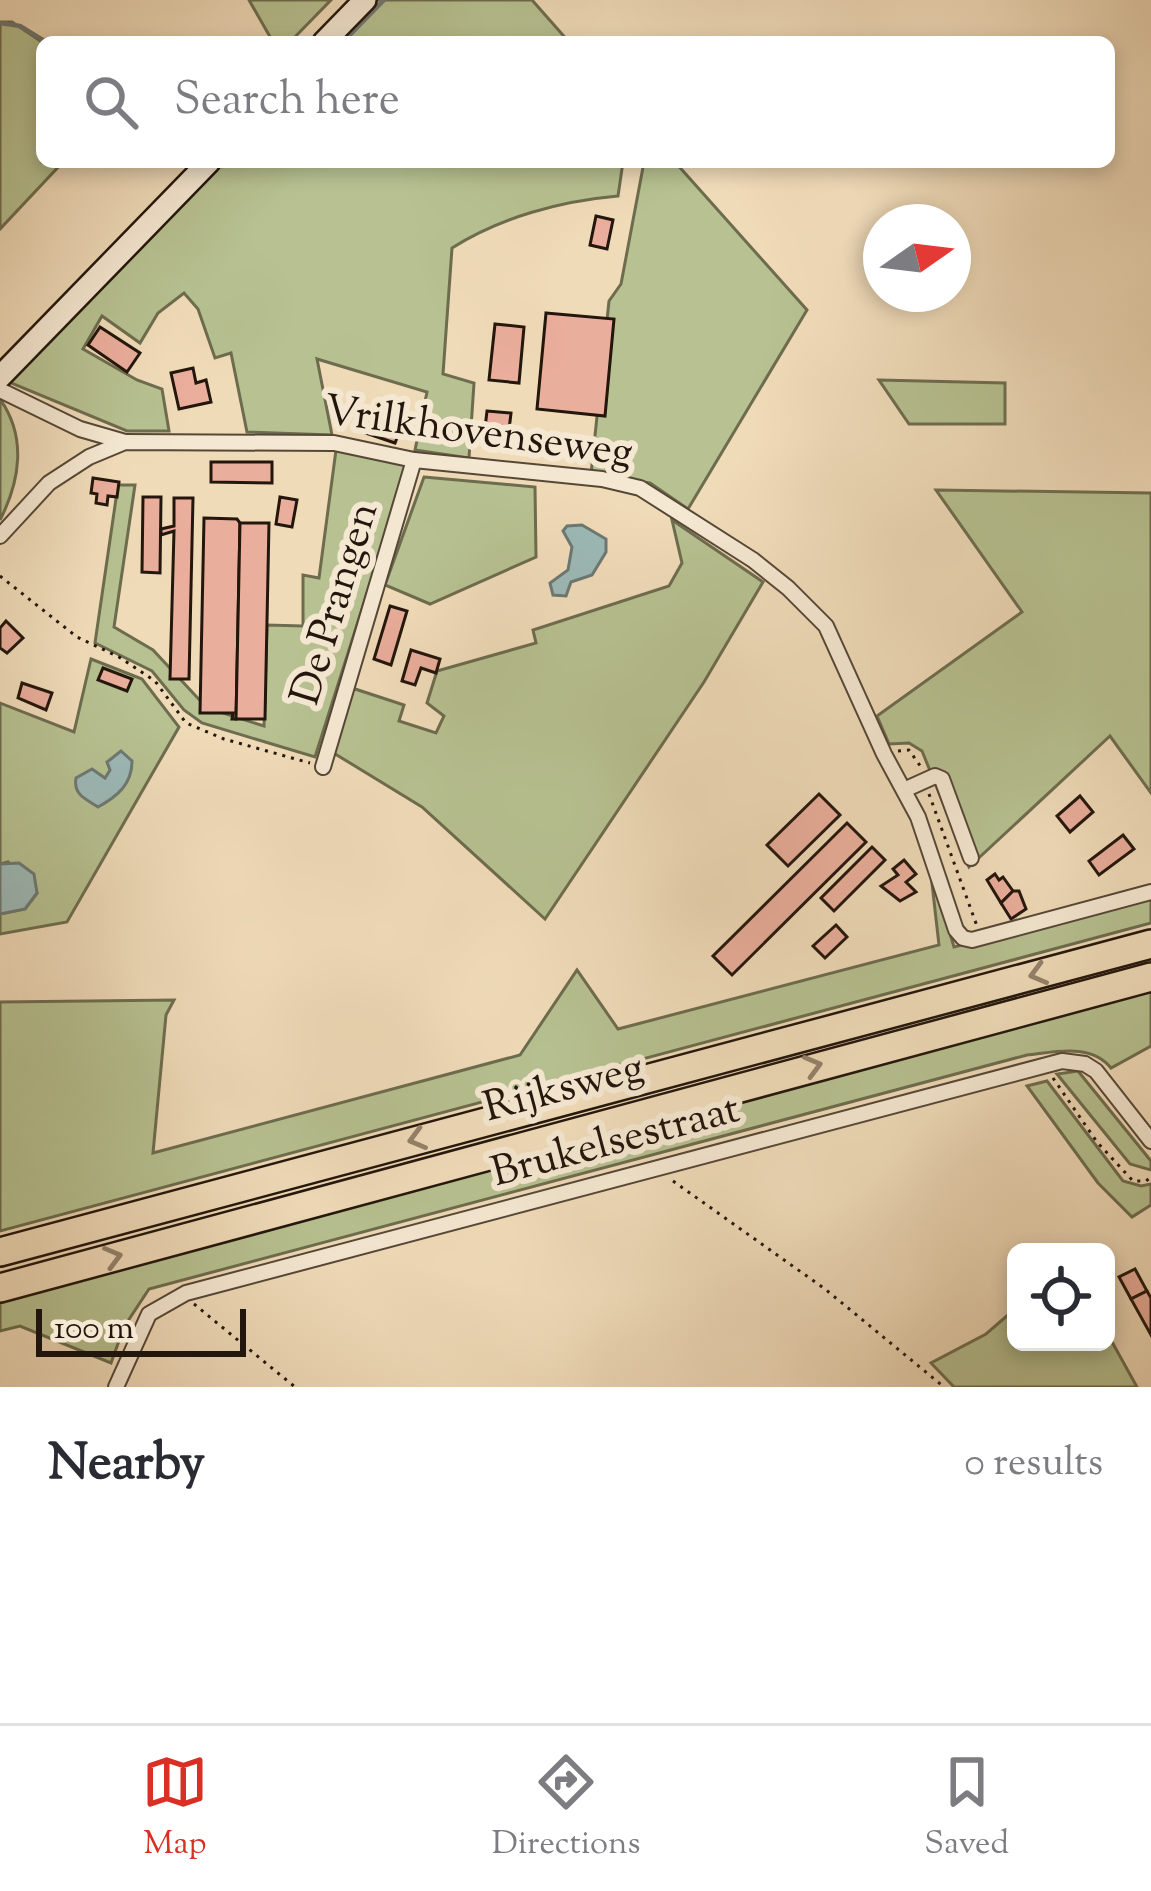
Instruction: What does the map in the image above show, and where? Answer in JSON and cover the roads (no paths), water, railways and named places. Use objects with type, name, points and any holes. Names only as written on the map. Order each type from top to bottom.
[{"type":"highway","name":"Rijksweg","points":[[0,1252],[1151,944]]},
{"type":"highway","name":"Rijksweg","points":[[0,1288],[1151,977]]},
{"type":"street","points":[[330,36],[365,0]]},
{"type":"street","points":[[0,377],[202,168]]},
{"type":"street","points":[[0,390],[80,430],[125,442]]},
{"type":"street","name":"Vrilkhovenseweg","points":[[0,536],[49,483],[89,457],[125,442],[317,442],[414,460],[640,488],[788,588],[826,626],[928,841],[962,938],[972,940],[1151,892]]},
{"type":"street","name":"De Prangen","points":[[323,766],[414,460]]},
{"type":"street","points":[[904,790],[935,776],[942,779],[971,858]]},
{"type":"street","name":"Brukelsestraat","points":[[116,1387],[148,1313],[186,1293],[1062,1061],[1085,1064],[1096,1071],[1151,1141]]},
{"type":"water","points":[[582,525],[606,539],[606,552],[592,575],[571,582],[566,596],[553,595],[550,583],[568,570],[572,547],[563,531]]},
{"type":"water","points":[[121,751],[132,761],[130,776],[118,794],[98,807],[78,793],[76,778],[92,769],[105,778],[110,770],[107,762]]},
{"type":"water","points":[[19,863],[34,874],[37,893],[25,909],[0,914],[0,864]]},
{"type":"waterway","points":[[349,36],[384,0]]},
{"type":"waterway","points":[[0,23],[20,26],[36,36]]}]
